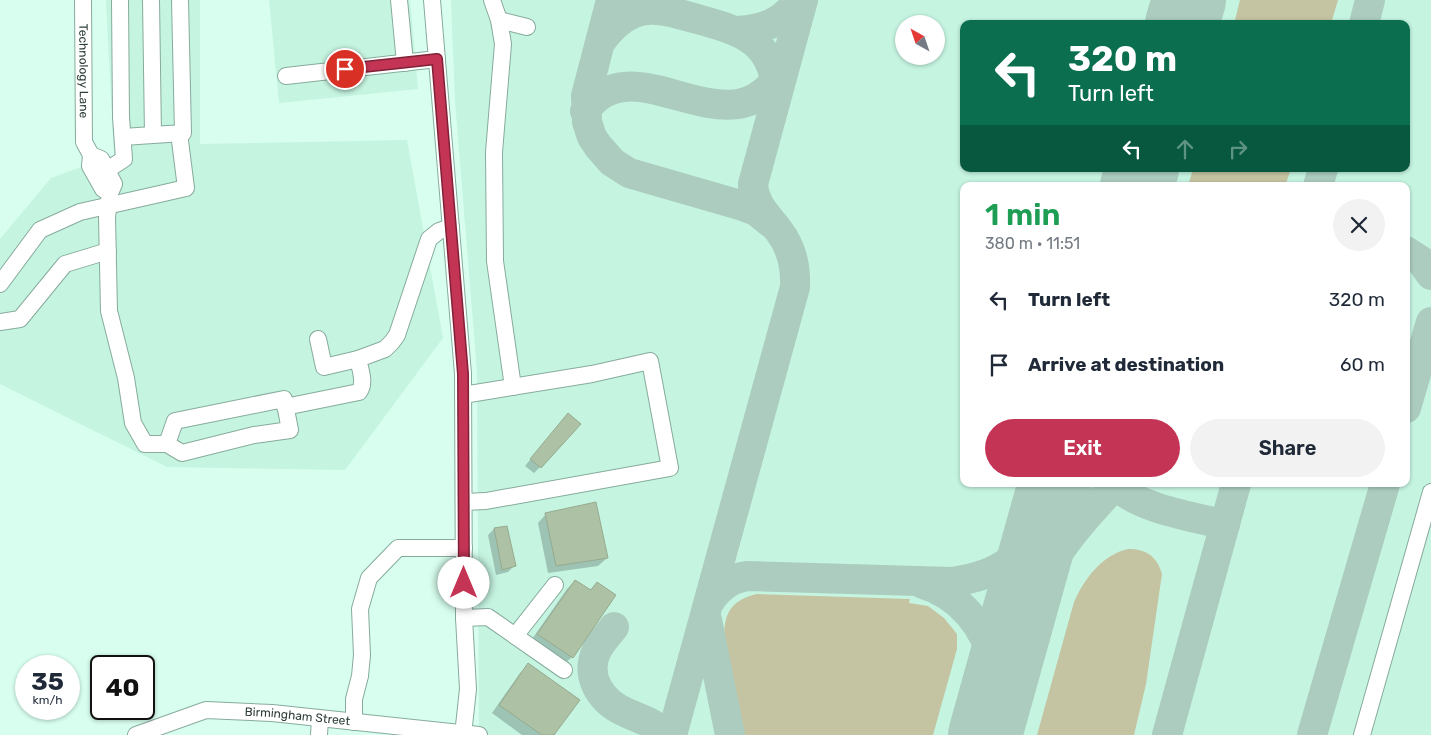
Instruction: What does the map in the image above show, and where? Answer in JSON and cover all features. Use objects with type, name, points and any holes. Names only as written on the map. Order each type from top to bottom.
[{"type":"street","name":"Technology Lane","points":[[83,0],[90,166],[109,199]]},
{"type":"street","points":[[107,170],[124,159],[120,0]]},
{"type":"street","points":[[151,0],[153,135]]},
{"type":"street","points":[[0,284],[40,230],[109,199],[186,188],[180,134],[183,133],[180,0]]},
{"type":"street","points":[[399,0],[404,63]]},
{"type":"street","points":[[432,0],[464,395],[464,618],[468,689],[463,735]]},
{"type":"street","points":[[492,0],[500,20],[502,44],[494,152],[495,261],[513,387]]},
{"type":"street","points":[[500,20],[527,27]]},
{"type":"street","points":[[286,76],[437,59]]},
{"type":"street","points":[[123,136],[180,134]]},
{"type":"street","points":[[88,149],[102,159],[114,184],[106,217],[108,311],[126,378],[133,423],[145,444],[167,444],[182,453],[254,435],[290,430],[284,399],[175,421],[167,444]]},
{"type":"street","points":[[318,339],[324,366],[358,359],[385,349],[392,342],[402,320],[429,240],[439,231],[451,227]]},
{"type":"street","points":[[0,322],[20,319],[65,264],[108,251]]},
{"type":"street","points":[[285,407],[359,392],[363,388],[363,382],[358,359]]},
{"type":"street","points":[[464,395],[592,374],[650,361],[670,468],[486,501],[464,502]]},
{"type":"street","points":[[1362,735],[1431,492]]},
{"type":"street","points":[[354,722],[354,699],[360,676],[362,655],[360,609],[369,578],[398,548],[464,548]]},
{"type":"street","points":[[515,636],[555,585]]},
{"type":"street","points":[[464,618],[488,617],[564,670]]},
{"type":"street","name":"Birmingham Street","points":[[136,735],[206,710],[272,713],[446,731],[463,735],[479,735]]},
{"type":"street","points":[[319,735],[320,718]]},
{"type":"shaded area","points":[[106,0],[200,0],[200,144],[407,140],[443,338],[345,470],[167,467],[0,384],[0,239],[51,178],[114,155]]},
{"type":"shaded area","points":[[269,0],[410,0],[418,89],[279,103]]},
{"type":"shaded area","points":[[451,0],[1431,0],[1431,735],[479,735],[477,371],[455,101]]},
{"type":"shaded area","points":[[1240,0],[1338,0],[1332,20],[1235,20]]},
{"type":"shaded area","points":[[1192,172],[1290,172],[1286,182],[1189,182]]},
{"type":"shaded area","points":[[1128,549],[1140,550],[1150,555],[1157,562],[1162,574],[1146,684],[1134,735],[1037,735],[1078,593],[1102,562]]},
{"type":"shaded area","points":[[757,594],[910,599],[909,603],[928,606],[944,618],[957,634],[957,649],[933,735],[743,735],[724,633],[727,617],[734,605],[740,600]]},
{"type":"building","points":[[568,413],[581,424],[541,468],[530,459]]},
{"type":"building","points":[[596,502],[608,558],[556,566],[545,513]]},
{"type":"building","points":[[507,526],[516,566],[502,570],[494,528]]},
{"type":"building","points":[[575,580],[591,590],[597,582],[616,595],[573,658],[537,634]]},
{"type":"building","points":[[528,663],[580,700],[554,735],[542,735],[499,705]]},
{"type":"taxiway","points":[[611,0],[586,96],[587,122],[592,137],[598,146],[612,162],[629,173],[740,205],[756,211],[771,223]]},
{"type":"taxiway","points":[[738,31],[773,23],[793,8],[799,0]]},
{"type":"taxiway","points":[[672,735],[795,287],[795,272],[790,251],[783,237],[762,210],[756,198],[753,184],[803,0]]},
{"type":"taxiway","points":[[1365,20],[1370,0]]},
{"type":"taxiway","points":[[600,43],[619,22],[634,13],[648,10],[676,13],[723,27],[750,39],[769,60],[774,75],[776,94]]},
{"type":"taxiway","points":[[585,111],[606,92],[630,87],[656,90],[711,103],[737,104],[761,94],[782,69]]},
{"type":"taxiway","points":[[1319,182],[1322,172]]},
{"type":"taxiway","points":[[1410,254],[1420,260],[1431,275]]},
{"type":"taxiway","points":[[1410,394],[1431,322]]},
{"type":"taxiway","points":[[1009,646],[1054,558],[1079,525],[1114,487]]},
{"type":"taxiway","points":[[1117,487],[1152,506],[1225,525]]},
{"type":"taxiway","points":[[1167,735],[1235,487]]},
{"type":"taxiway","points":[[1312,735],[1384,487]]},
{"type":"taxiway","points":[[708,604],[725,585],[735,579],[748,576],[952,582],[970,579],[985,574],[1010,561],[1029,541],[1047,512]]},
{"type":"taxiway","points":[[923,584],[936,589],[959,604],[978,626],[990,651],[993,665],[994,700]]},
{"type":"taxiway","points":[[707,620],[730,735]]},
{"type":"taxiway","points":[[614,627],[596,652],[593,662],[594,680],[609,702],[617,708],[652,724],[665,735]]},
{"type":"runway","points":[[1183,20],[1189,0]]},
{"type":"runway","points":[[1138,182],[1141,172]]},
{"type":"runway","points":[[985,735],[1054,487]]},
{"type":"route","points":[[345,69],[437,59],[463,374],[464,583]]}]
